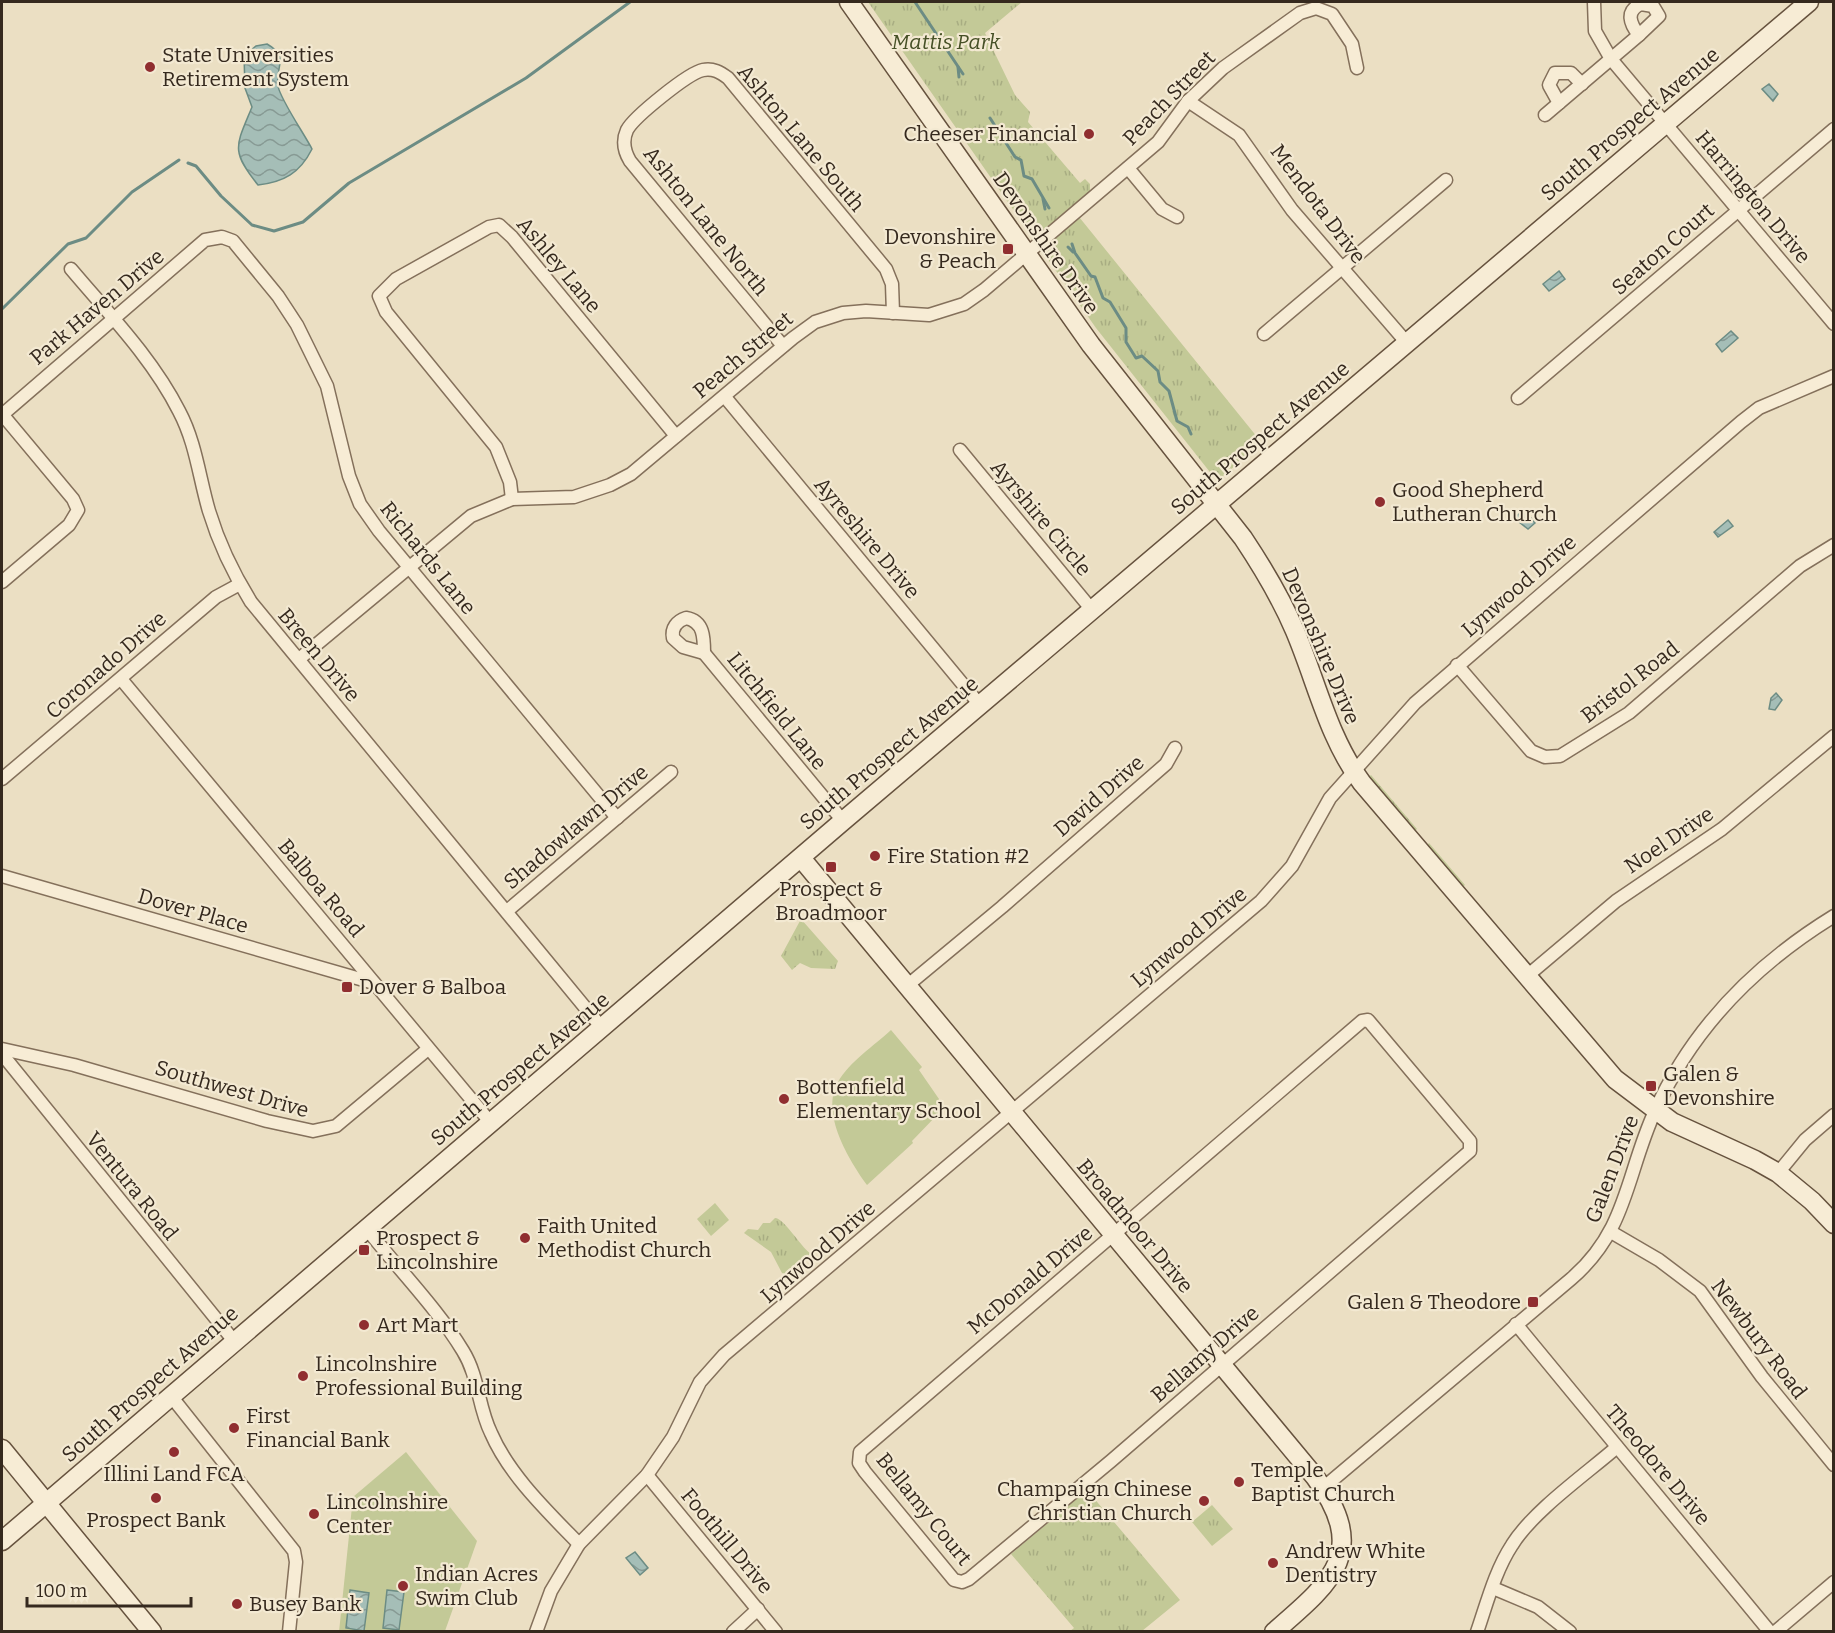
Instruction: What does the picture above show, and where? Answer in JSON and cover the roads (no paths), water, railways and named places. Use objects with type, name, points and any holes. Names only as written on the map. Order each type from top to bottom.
[{"type":"main road","name":"Devonshire Drive","points":[[849,2],[1113,375],[1215,506],[1243,538],[1278,595],[1296,633],[1328,723],[1353,771],[1603,1066],[1654,1111],[1697,1135],[1746,1155],[1778,1173],[1812,1201],[1833,1224]]},
{"type":"main road","name":"South Prospect Avenue","points":[[2,1541],[843,821],[1809,2]]},
{"type":"main road","name":"Broadmoor Drive","points":[[801,858],[1323,1488],[1333,1504],[1340,1526],[1337,1562],[1329,1581],[1274,1632]]},
{"type":"main road","points":[[2,1449],[152,1632]]},
{"type":"street","name":"Harrington Drive","points":[[1594,2],[1595,31],[1611,59],[1833,324]]},
{"type":"street","name":"Peach Street","points":[[298,659],[471,516],[512,499],[574,497],[610,485],[631,474],[804,329],[828,317],[853,311],[929,315],[964,304],[1158,142],[1188,101],[1223,68],[1308,9],[1316,8],[1332,14],[1352,44],[1358,68]]},
{"type":"street","points":[[1545,115],[1639,35]]},
{"type":"street","name":"Ashton Lane South","points":[[624,147],[624,136],[631,124],[686,79],[704,70],[718,71],[728,78],[886,269],[892,284],[893,313]]},
{"type":"street","points":[[1559,103],[1549,85],[1555,73],[1571,73],[1582,84]]},
{"type":"street","name":"Mendota Drive","points":[[1188,101],[1239,135],[1292,210],[1407,343]]},
{"type":"street","name":"Seaton Court","points":[[1518,398],[1833,129]]},
{"type":"street","name":"Ashton Lane North","points":[[624,147],[630,161],[783,346]]},
{"type":"street","points":[[1128,168],[1162,209],[1178,217]]},
{"type":"street","points":[[1264,334],[1446,180]]},
{"type":"street","name":"Ashley Lane","points":[[512,499],[510,482],[496,447],[386,312],[379,296],[396,279],[489,227],[499,225],[512,237],[676,436]]},
{"type":"street","name":"Park Haven Drive","points":[[2,414],[205,240],[222,237]]},
{"type":"street","name":"Richards Lane","points":[[222,237],[239,247],[297,325],[327,386],[350,476],[360,504],[409,567],[617,818]]},
{"type":"street","name":"Breen Drive","points":[[72,269],[153,369],[180,411],[199,464],[217,535],[240,584],[269,626],[603,1028]]},
{"type":"street","name":"Lynwood Drive","points":[[536,1632],[551,1592],[579,1544],[647,1475],[673,1437],[700,1382],[724,1355],[1261,901],[1292,866],[1325,806],[1353,771],[1415,703],[1457,665],[1740,422],[1759,408],[1833,376]]},
{"type":"street","name":"Ayreshire Drive","points":[[725,396],[980,705]]},
{"type":"street","points":[[2,414],[73,499],[78,510],[69,525],[2,582]]},
{"type":"street","name":"Ayrshire Circle","points":[[960,450],[1092,610]]},
{"type":"street","name":"Bristol Road","points":[[1457,665],[1531,751],[1545,758],[1560,756],[1629,713],[1800,567],[1833,546]]},
{"type":"street","name":"Coronado Drive","points":[[2,779],[216,597],[240,584]]},
{"type":"street","name":"Litchfield Lane","points":[[704,653],[843,821]]},
{"type":"street","name":"Balboa Road","points":[[121,679],[491,1122]]},
{"type":"street","name":"Noel Drive","points":[[1526,977],[1616,901],[1722,829],[1833,736]]},
{"type":"street","name":"David Drive","points":[[908,985],[1002,907],[1166,764],[1175,748]]},
{"type":"street","name":"Shadowlawn Drive","points":[[507,911],[671,772]]},
{"type":"street","name":"Dover Place","points":[[2,876],[374,983]]},
{"type":"street","name":"Galen Drive","points":[[1323,1488],[1581,1271],[1611,1232],[1621,1212],[1654,1111],[1686,1053],[1724,1004],[1778,953],[1833,916]]},
{"type":"street","name":"McDonald Drive","points":[[858,1457],[860,1452],[890,1424],[1362,1021],[1368,1020],[1470,1141],[1470,1151]]},
{"type":"street","name":"Southwest Drive","points":[[2,1049],[75,1065],[267,1121],[313,1131],[336,1126],[428,1049]]},
{"type":"street","name":"Ventura Road","points":[[2,1054],[234,1341]]},
{"type":"street","points":[[1778,1173],[1805,1140],[1833,1115]]},
{"type":"street","name":"Bellamy Drive","points":[[962,1582],[969,1579],[1090,1479],[1470,1151]]},
{"type":"street","points":[[367,1229],[464,1352],[477,1383],[487,1424],[503,1454],[557,1522],[579,1544]]},
{"type":"street","name":"Newbury Road","points":[[1611,1232],[1659,1260],[1700,1291],[1762,1377],[1833,1466]]},
{"type":"street","name":"Theodore Drive","points":[[1516,1324],[1770,1632]]},
{"type":"street","points":[[171,1396],[294,1551],[296,1562],[289,1632]]},
{"type":"street","points":[[1477,1632],[1493,1588],[1517,1537],[1533,1520],[1617,1447]]},
{"type":"street","name":"Bellamy Court","points":[[858,1457],[865,1472],[948,1574],[962,1582]]},
{"type":"street","name":"Foothill Drive","points":[[647,1475],[776,1632]]},
{"type":"street","points":[[1775,1632],[1833,1582]]},
{"type":"street","points":[[1493,1588],[1538,1607],[1570,1632]]},
{"type":"street","points":[[733,1632],[758,1609]]},
{"type":"water","points":[[267,44],[278,53],[280,58],[278,86],[280,92],[312,149],[302,164],[290,175],[258,185],[243,164],[238,148],[252,107],[245,88],[244,56],[256,46]]},
{"type":"water","points":[[1769,84],[1778,94],[1773,101],[1762,89]]},
{"type":"water","points":[[1559,271],[1565,279],[1549,291],[1543,284]]},
{"type":"water","points":[[1731,331],[1738,338],[1722,352],[1716,344]]},
{"type":"water","points":[[1524,510],[1535,523],[1528,529],[1514,518]]},
{"type":"water","points":[[1728,520],[1733,526],[1718,537],[1714,532]]},
{"type":"water","points":[[1776,693],[1782,700],[1775,710],[1769,709],[1771,698]]},
{"type":"water","points":[[635,1552],[648,1568],[640,1575],[626,1558]]},
{"type":"water","points":[[350,1590],[369,1593],[364,1631],[346,1628]]},
{"type":"water","points":[[387,1590],[404,1592],[399,1630],[383,1628]]},
{"type":"waterway","points":[[188,163],[196,166],[221,196],[252,225],[274,231],[303,222],[349,183],[526,78],[630,2]]},
{"type":"waterway","points":[[915,2],[963,74]]},
{"type":"waterway","points":[[958,67],[959,77]]},
{"type":"waterway","points":[[990,118],[1015,157],[1021,160],[1024,176],[1032,179],[1049,208]]},
{"type":"waterway","points":[[2,309],[68,244],[86,238],[132,192],[179,160]]},
{"type":"waterway","points":[[1043,199],[1045,209]]},
{"type":"waterway","points":[[1072,244],[1075,253],[1091,276],[1095,277],[1103,298],[1110,302],[1126,328],[1126,342],[1136,358],[1142,356],[1158,371],[1160,382],[1169,391],[1177,421],[1188,427],[1191,434]]},
{"type":"waterway","points":[[1068,247],[1073,252]]},
{"type":"place","name":"State Universities Retirement System","points":[[150,67]]},
{"type":"place","name":"Cheeser Financial","points":[[1089,134]]},
{"type":"place","name":"Devonshire & Peach","points":[[1008,249]]},
{"type":"place","name":"Good Shepherd Lutheran Church","points":[[1380,502]]},
{"type":"place","name":"Fire Station #2","points":[[875,856]]},
{"type":"place","name":"Prospect & Broadmoor","points":[[831,867]]},
{"type":"place","name":"Dover & Balboa","points":[[347,987]]},
{"type":"place","name":"Galen & Devonshire","points":[[1651,1086]]},
{"type":"place","name":"Bottenfield Elementary School","points":[[784,1099]]},
{"type":"place","name":"Faith United Methodist Church","points":[[525,1238]]},
{"type":"place","name":"Prospect & Lincolnshire","points":[[364,1250]]},
{"type":"place","name":"Galen & Theodore","points":[[1533,1302]]},
{"type":"place","name":"Art Mart","points":[[364,1325]]},
{"type":"place","name":"Lincolnshire Professional Building","points":[[303,1376]]},
{"type":"place","name":"First Financial Bank","points":[[234,1428]]},
{"type":"place","name":"Illini Land FCA","points":[[174,1452]]},
{"type":"place","name":"Temple Baptist Church","points":[[1239,1482]]},
{"type":"place","name":"Prospect Bank","points":[[156,1498]]},
{"type":"place","name":"Champaign Chinese Christian Church","points":[[1204,1501]]},
{"type":"place","name":"Lincolnshire Center","points":[[314,1514]]},
{"type":"place","name":"Andrew White Dentistry","points":[[1273,1563]]},
{"type":"place","name":"Indian Acres Swim Club","points":[[403,1586]]},
{"type":"place","name":"Busey Bank","points":[[237,1604]]},
{"type":"park label","name":"Mattis Park","points":[[946,42]]}]
